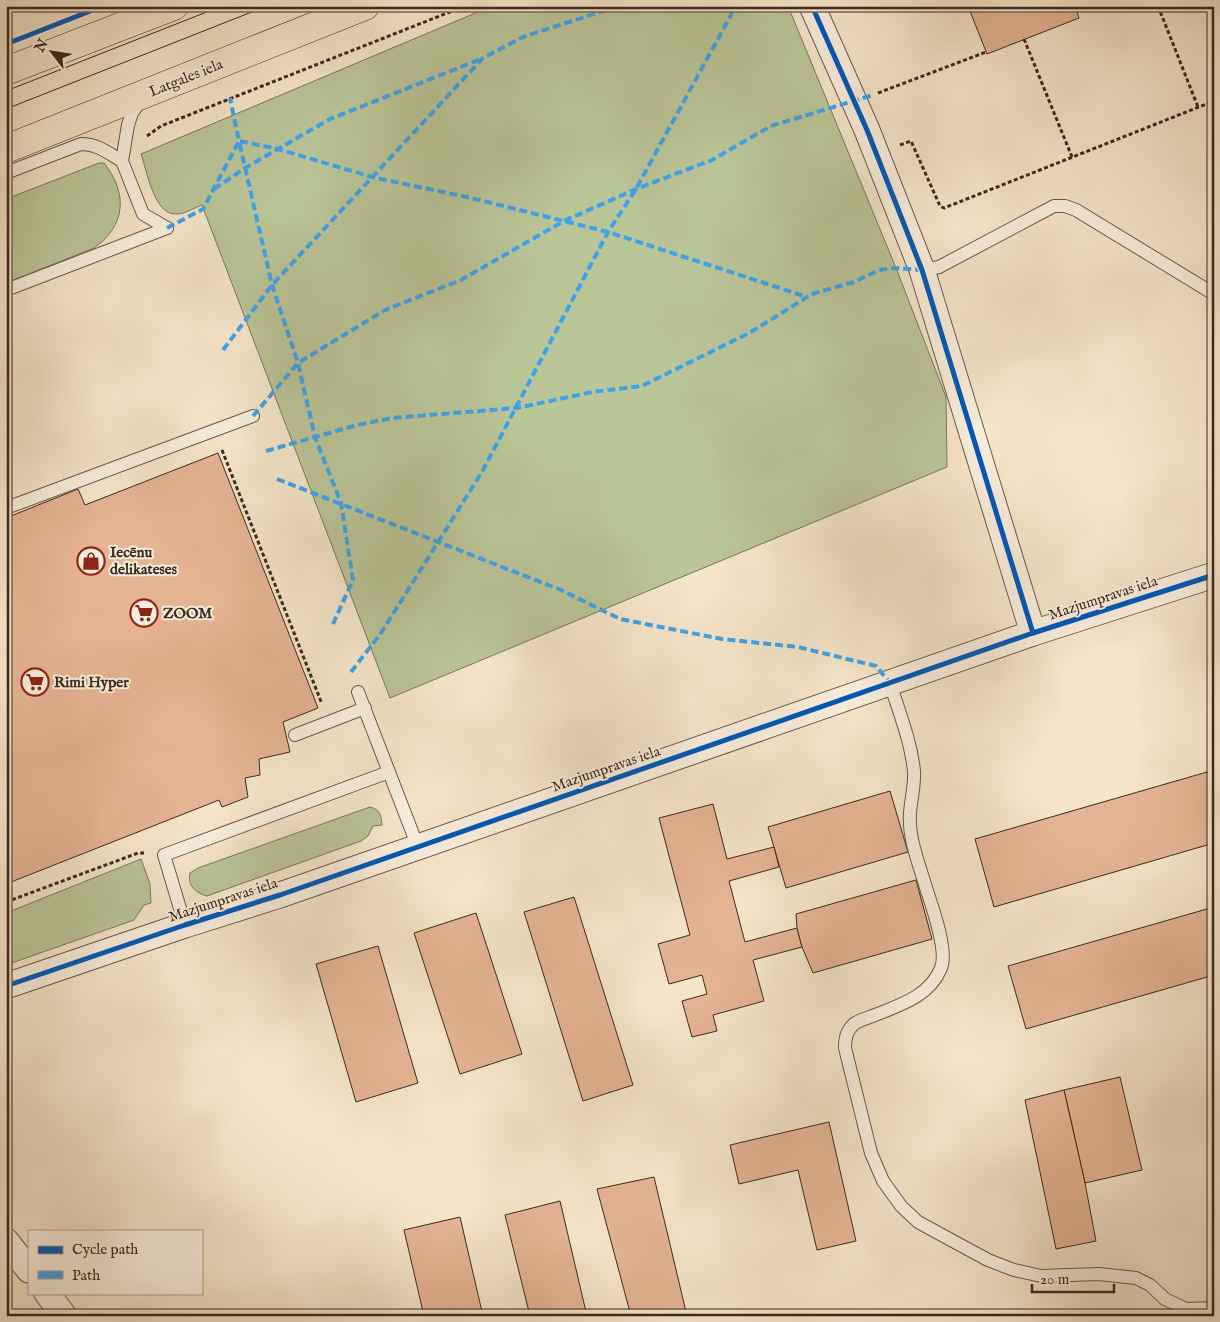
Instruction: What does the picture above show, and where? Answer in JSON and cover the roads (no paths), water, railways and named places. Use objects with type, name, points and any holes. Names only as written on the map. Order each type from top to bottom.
[{"type":"highway","points":[[6,71],[174,6]]},
{"type":"highway","name":"Latgales iela","points":[[6,149],[365,6]]},
{"type":"street","points":[[812,6],[867,130],[922,270],[1033,633]]},
{"type":"street","name":"Mazjumpravas iela","points":[[6,986],[280,895],[1033,633],[1214,575]]},
{"type":"street","points":[[6,1241],[28,1269]]},
{"type":"street","points":[[48,1294],[64,1316]]},
{"type":"lane","points":[[6,290],[167,228],[143,214],[122,161],[128,125],[144,94]]},
{"type":"lane","points":[[6,173],[81,144],[92,144],[101,147],[122,161]]},
{"type":"lane","points":[[922,270],[939,267],[1054,206],[1065,206],[1076,210],[1214,294]]},
{"type":"lane","points":[[6,508],[253,416]]},
{"type":"lane","points":[[890,683],[911,751],[914,772],[910,814],[911,835],[937,923],[943,956],[939,974],[921,994],[909,1001],[855,1023],[846,1035],[845,1048],[870,1153],[883,1181],[901,1206],[918,1222],[988,1260],[1014,1270],[1041,1276],[1099,1274],[1136,1278],[1150,1285],[1165,1299],[1186,1309],[1214,1308]]},
{"type":"lane","points":[[358,692],[418,847]]},
{"type":"lane","points":[[294,735],[365,708]]},
{"type":"lane","points":[[185,925],[164,855],[389,772]]},
{"type":"tram line","points":[[6,91],[222,6]]},
{"type":"tram line","points":[[6,109],[267,6]]},
{"type":"place","name":"Iecēnu delikateses","points":[[91,561]]},
{"type":"place","name":"ZOOM","points":[[144,613]]},
{"type":"place","name":"Rimi Hyper","points":[[35,682]]}]
